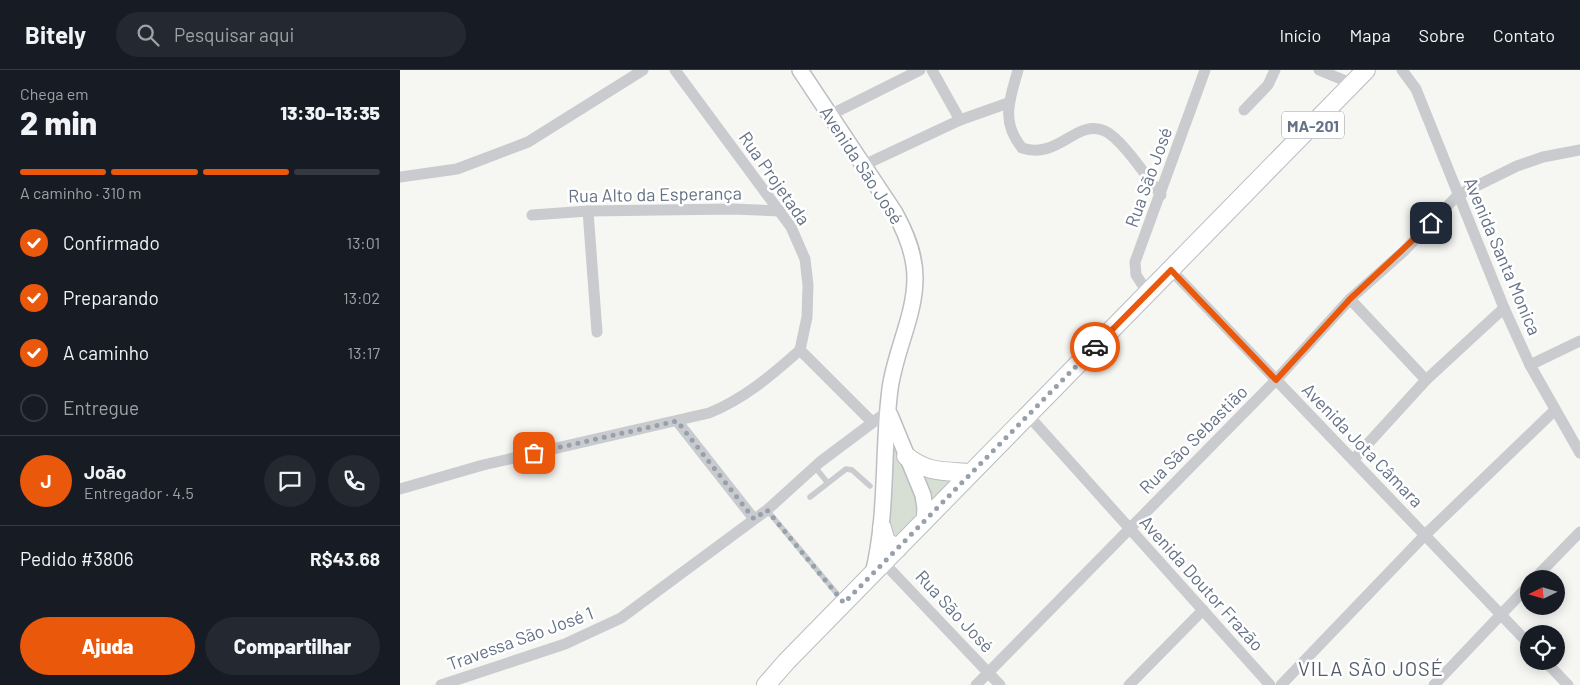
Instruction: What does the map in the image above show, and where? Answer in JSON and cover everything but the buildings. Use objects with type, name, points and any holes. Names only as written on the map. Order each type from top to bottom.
[{"type":"main road","name":"MA-201","points":[[766,685],[970,472],[1366,70]]},
{"type":"main road","points":[[906,456],[919,466],[930,470],[970,472]]},
{"type":"main road","points":[[882,528],[886,542],[898,548]]},
{"type":"street","points":[[400,177],[457,168],[528,142],[643,70]]},
{"type":"street","name":"Rua Projetada","points":[[675,70],[791,227],[805,259],[808,285],[807,317],[800,350]]},
{"type":"street","name":"Avenida São José","points":[[800,70],[864,165],[905,231],[914,264],[915,290],[892,376],[888,411],[879,569]]},
{"type":"street","points":[[830,114],[920,70]]},
{"type":"street","points":[[932,70],[960,120]]},
{"type":"street","points":[[1018,70],[1008,103],[1009,124],[1015,140],[1022,148],[1043,152],[1085,129],[1096,128],[1106,132],[1126,150],[1161,195]]},
{"type":"street","name":"Rua São José","points":[[1148,293],[1136,276],[1135,262],[1205,70]]},
{"type":"street","points":[[1244,110],[1268,85],[1276,70]]},
{"type":"street","points":[[1318,70],[1353,84]]},
{"type":"street","name":"Avenida Santa Monica","points":[[1402,70],[1416,88],[1504,308],[1530,365],[1580,453]]},
{"type":"street","points":[[864,165],[960,120],[1008,103]]},
{"type":"street","name":"Rua São Sebastião","points":[[976,685],[1276,380],[1350,299],[1403,252],[1458,195],[1517,166],[1543,157],[1579,153]]},
{"type":"street","name":"Rua Alto da Esperança","points":[[532,215],[588,211],[733,209],[780,211]]},
{"type":"street","points":[[588,211],[597,332]]},
{"type":"street","name":"Avenida Jota Câmara","points":[[1171,270],[1520,635]]},
{"type":"street","points":[[1350,299],[1426,380]]},
{"type":"street","points":[[1353,460],[1426,380],[1504,308]]},
{"type":"street","points":[[1530,365],[1580,341]]},
{"type":"street","points":[[400,489],[483,465],[677,421],[723,408],[752,390],[800,350],[872,422]]},
{"type":"street","points":[[1281,685],[1425,535],[1555,410]]},
{"type":"street","name":"Avenida São José","points":[[888,411],[924,501],[924,522]]},
{"type":"street","name":"Travessa São José 1","points":[[441,685],[565,644],[621,618],[767,510],[815,467],[888,411]]},
{"type":"street","name":"Avenida Doutor Frazão","points":[[1028,414],[1270,685]]},
{"type":"street","points":[[677,421],[754,519]]},
{"type":"street","points":[[1543,570],[1580,532]]},
{"type":"street","name":"Rua São José","points":[[879,569],[1000,685]]},
{"type":"street","points":[[1434,685],[1520,594]]},
{"type":"street","points":[[1129,685],[1203,610]]},
{"type":"street","points":[[1554,670],[1568,685]]},
{"type":"lane","points":[[815,467],[827,482]]},
{"type":"lane","points":[[810,497],[827,482],[849,469],[870,486]]},
{"type":"lane","points":[[767,510],[844,603]]},
{"type":"shaded area","points":[[894,440],[911,478],[916,504],[915,516],[909,527],[897,536],[888,531],[886,522]]},
{"type":"shaded area","points":[[918,470],[956,477],[932,502]]},
{"type":"way so far","points":[[534,453],[677,421],[754,519],[767,510],[844,603],[1004,437],[1095,347]]},
{"type":"district","name":"VILA SÃO JOSÉ","points":[[1371,668]]},
{"type":"route","points":[[1095,347],[1171,270],[1276,380],[1350,299],[1403,252],[1431,223]]}]
